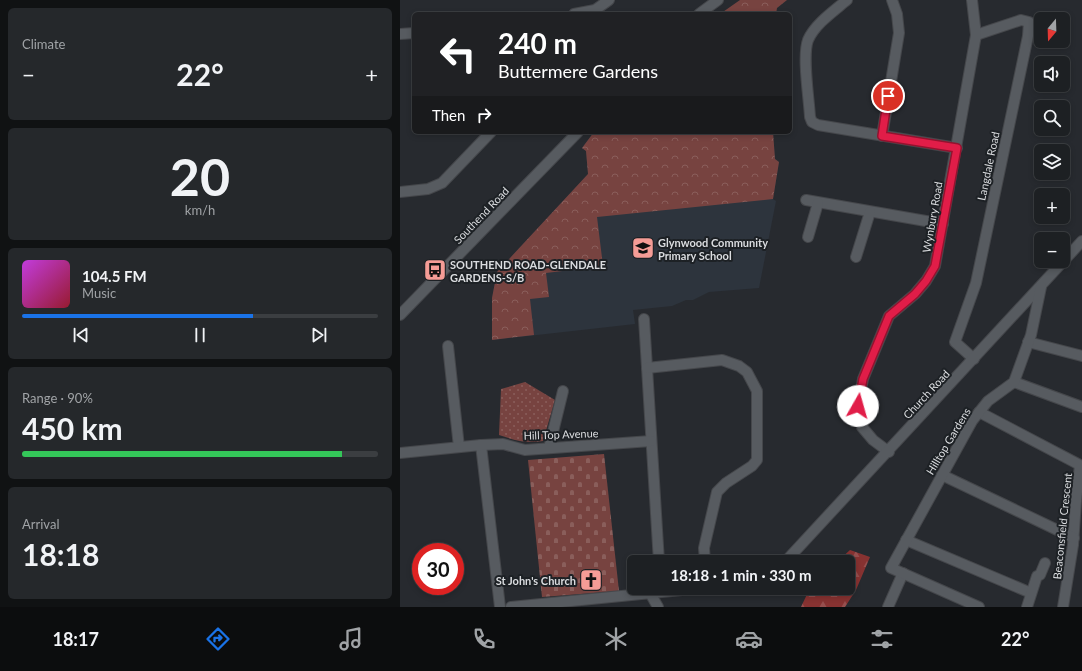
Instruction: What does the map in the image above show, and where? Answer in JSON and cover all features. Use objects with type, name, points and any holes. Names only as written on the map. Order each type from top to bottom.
[{"type":"street","points":[[584,12],[594,10],[609,0]]},
{"type":"street","points":[[702,12],[718,0]]},
{"type":"street","points":[[847,0],[817,26],[808,39],[806,51],[810,117],[812,122],[818,125],[957,148]]},
{"type":"street","points":[[882,136],[898,33],[897,14],[892,0]]},
{"type":"street","name":"Wynbury Road","points":[[889,452],[873,440],[862,427],[858,406],[863,379],[889,316],[915,294],[926,281],[935,266],[976,36],[972,0]]},
{"type":"street","name":"Langdale Road","points":[[974,359],[956,342],[976,283],[1028,36],[1029,22],[1021,20],[976,36]]},
{"type":"street","points":[[400,34],[412,33]]},
{"type":"street","points":[[400,192],[428,189],[442,183],[489,134]]},
{"type":"street","name":"Southend Road","points":[[400,315],[576,134]]},
{"type":"street","points":[[806,200],[943,224]]},
{"type":"street","points":[[808,237],[818,203]]},
{"type":"street","points":[[856,257],[870,212]]},
{"type":"street","name":"Church Road","points":[[792,555],[889,452],[1082,241]]},
{"type":"street","points":[[1041,287],[1028,342],[1014,382],[1082,407]]},
{"type":"street","points":[[644,319],[659,555]]},
{"type":"street","points":[[1028,342],[1082,356]]},
{"type":"street","points":[[448,346],[459,447]]},
{"type":"street","points":[[647,368],[722,360],[739,366],[747,372],[757,391],[757,460],[752,466],[726,483],[717,492],[704,548],[704,555]]},
{"type":"street","name":"Hilltop Gardens","points":[[903,573],[891,568],[972,420],[988,401],[1014,382]]},
{"type":"street","points":[[549,448],[563,391]]},
{"type":"street","name":"Beaconsfield Crescent","points":[[979,412],[1080,465],[1076,501],[1076,543],[1063,607]]},
{"type":"street","name":"Hill Top Avenue","points":[[400,453],[481,445],[503,444],[525,450],[651,441]]},
{"type":"street","points":[[481,445],[500,607]]},
{"type":"street","points":[[942,475],[1076,543]]},
{"type":"street","points":[[906,540],[1031,593]]},
{"type":"street","points":[[1027,607],[1031,593],[1045,563]]},
{"type":"street","points":[[890,606],[903,573],[979,607]]},
{"type":"street","points":[[517,607],[620,602],[643,595]]},
{"type":"street","points":[[651,595],[658,607]]},
{"type":"shaded area","name":"Glynwood Community Primary School","points":[[592,134],[773,134],[775,159],[779,162],[773,199],[776,201],[759,288],[709,292],[693,300],[686,300],[672,306],[633,310],[635,324],[492,340],[492,298],[497,272],[588,174],[586,151],[582,148]]},
{"type":"green space","points":[[740,0],[787,0],[777,8],[776,12],[723,12]]},
{"type":"green space","points":[[592,134],[773,134],[775,159],[779,162],[773,199],[597,217],[603,266],[546,273],[549,297],[530,299],[534,335],[492,340],[492,298],[497,272],[588,174],[586,151],[582,148]]},
{"type":"green space","points":[[525,382],[555,400],[543,441],[526,442],[499,435],[501,389]]},
{"type":"green space","points":[[604,454],[619,591],[542,597],[528,460]]},
{"type":"green space","points":[[850,550],[870,557],[855,592],[855,555],[845,555]]},
{"type":"green space","points":[[807,595],[853,595],[845,607],[801,607]]},
{"type":"place","name":"Glynwood Community Primary School","points":[[643,248]]},
{"type":"place","name":"SOUTHEND ROAD-GLENDALE GARDENS-S/B","points":[[435,270]]},
{"type":"place","name":"St John's Church","points":[[591,580]]},
{"type":"route","points":[[858,406],[859,394],[869,361],[889,316],[915,294],[926,281],[935,266],[957,148],[882,136],[888,96]]}]
